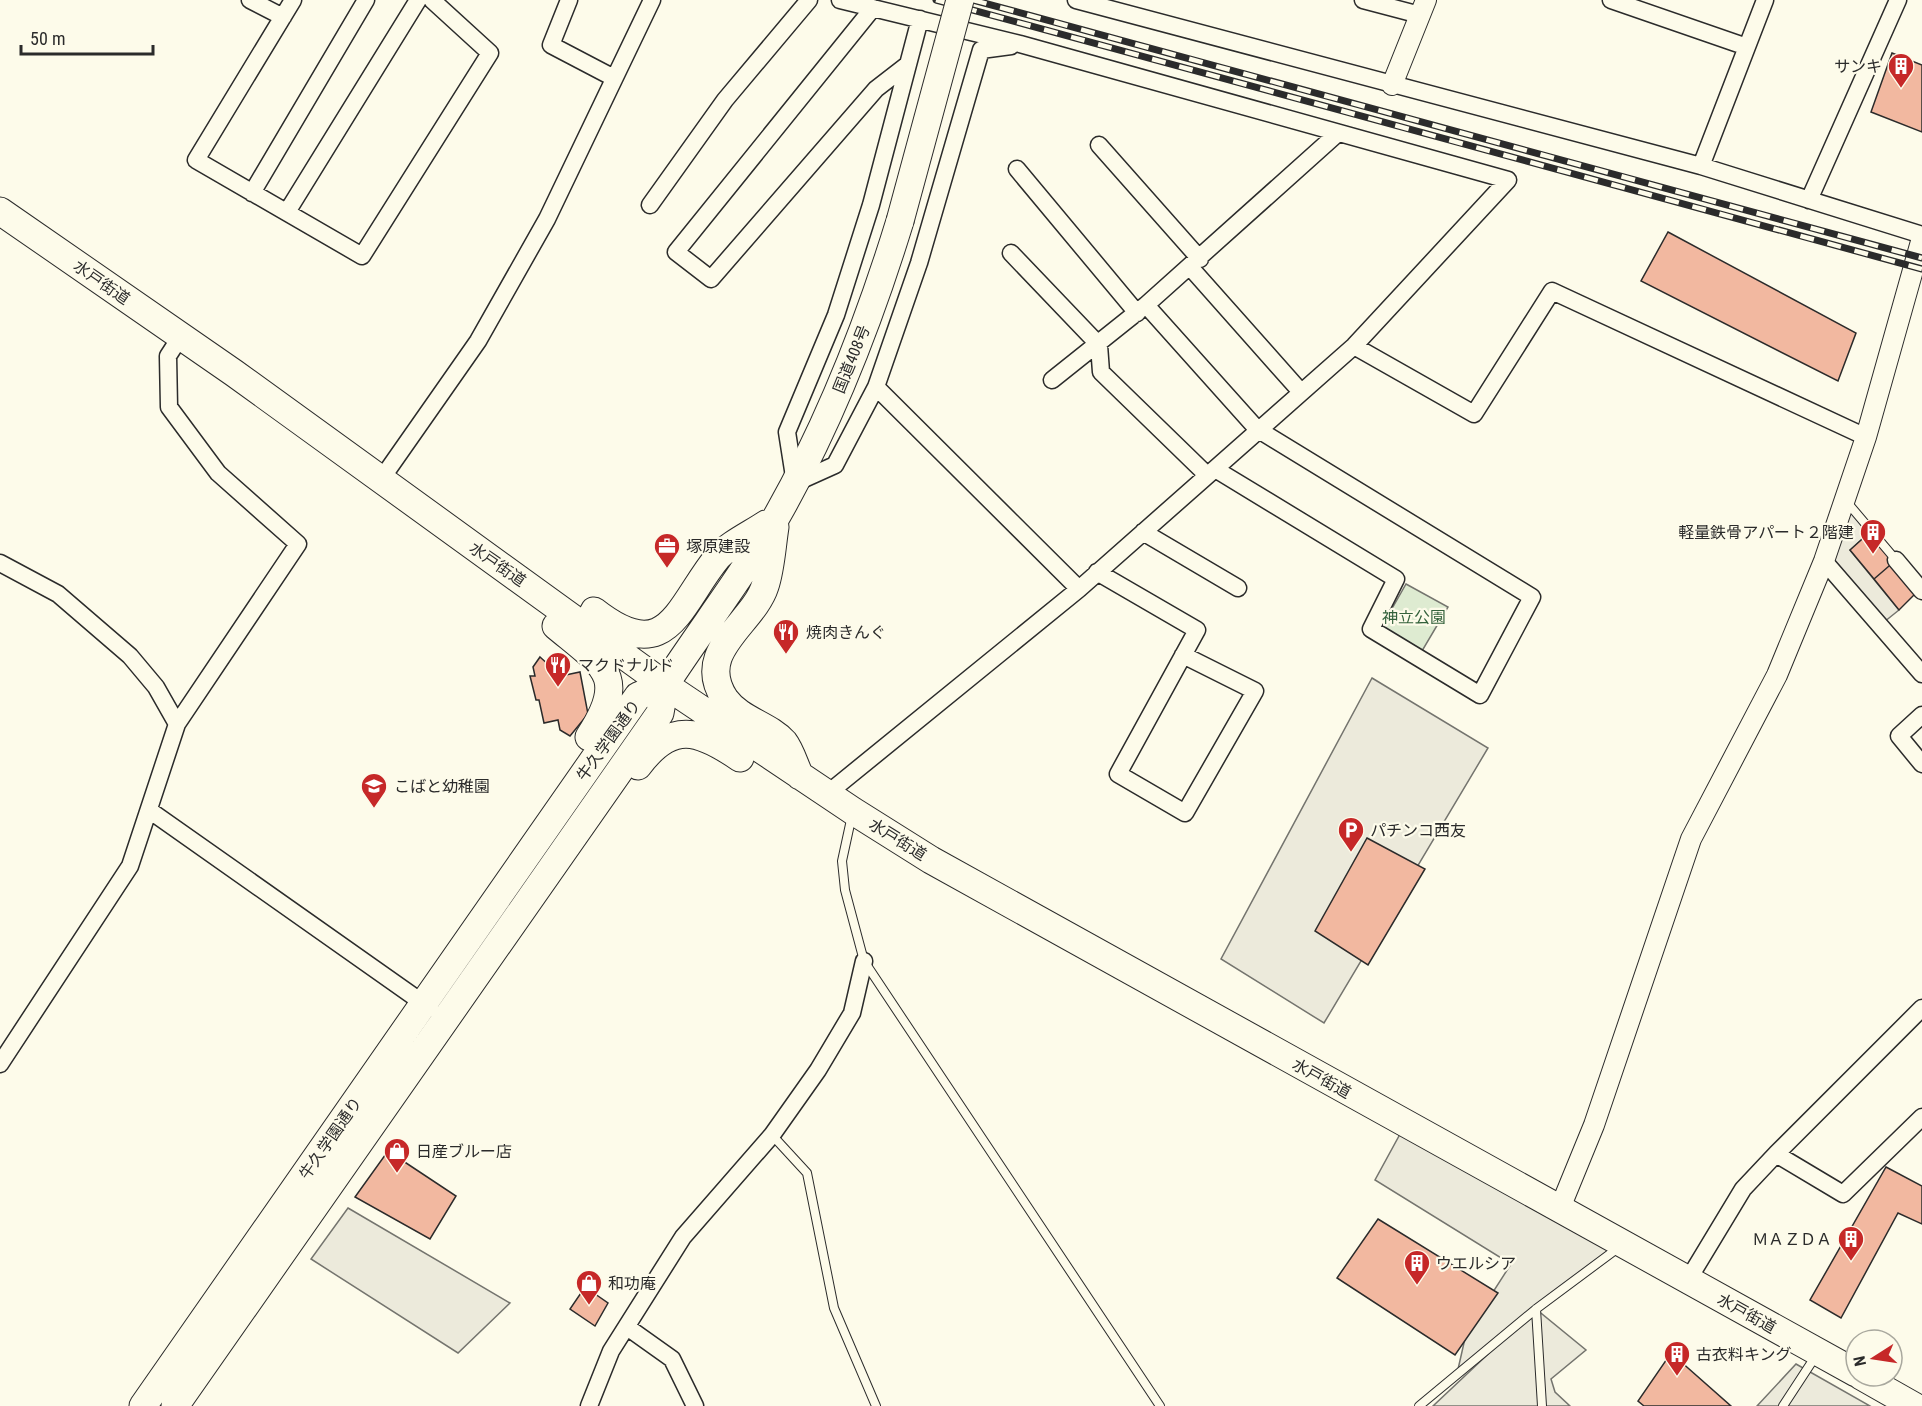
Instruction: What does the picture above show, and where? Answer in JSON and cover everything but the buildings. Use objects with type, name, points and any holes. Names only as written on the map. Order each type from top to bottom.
[{"type":"highway","name":"国道408号","points":[[665,685],[777,517],[846,371],[881,282],[900,221],[960,0]]},
{"type":"highway","name":"水戸街道","points":[[0,211],[181,336],[665,685],[827,794],[931,860],[1844,1366]]},
{"type":"highway","points":[[536,590],[582,603],[622,631],[651,632],[664,628],[679,615],[718,557],[777,517]]},
{"type":"highway","points":[[564,852],[594,826],[651,749],[666,739],[680,735],[700,735],[711,738],[765,774],[800,776],[784,742],[734,709],[727,701],[718,681],[716,663],[720,650],[765,588],[777,517]]},
{"type":"highway","points":[[493,560],[498,579],[592,656],[603,668],[608,679],[609,697],[606,710],[552,794],[545,827]]},
{"type":"highway","name":"牛久学園通り","points":[[143,1406],[638,696],[665,685]]},
{"type":"highway","name":"牛久学園通り","points":[[175,1406],[660,713],[665,685]]},
{"type":"highway","points":[[1882,1388],[1914,1406]]},
{"type":"street","points":[[250,0],[283,17]]},
{"type":"street","points":[[293,0],[196,160],[362,256],[490,53],[432,0]]},
{"type":"street","points":[[252,193],[366,0]]},
{"type":"street","points":[[287,212],[418,0]]},
{"type":"street","points":[[569,0],[551,45],[614,78]]},
{"type":"street","points":[[380,481],[478,341],[547,219],[652,0]]},
{"type":"street","points":[[650,205],[725,100],[809,0]]},
{"type":"street","points":[[827,794],[1079,589],[1257,429],[1354,346],[1508,180],[1020,44],[840,0]]},
{"type":"street","points":[[1076,0],[1701,166],[1922,237],[1866,437],[1824,561],[1777,675],[1691,839],[1594,1125],[1560,1208]]},
{"type":"street","points":[[1363,0],[1423,8],[1392,85]]},
{"type":"street","points":[[1701,166],[1765,0]]},
{"type":"street","points":[[1809,200],[1898,0]]},
{"type":"street","points":[[1620,2],[1747,47]]},
{"type":"street","points":[[873,8],[676,252],[711,279],[876,89],[907,65]]},
{"type":"street","points":[[920,20],[872,205],[836,315],[787,432],[795,483],[835,465],[876,387],[919,263],[981,50],[1020,44]]},
{"type":"street","points":[[1052,380],[1142,309],[1338,133]]},
{"type":"street","points":[[1099,145],[1301,392]]},
{"type":"street","points":[[1011,253],[1099,345],[1101,372],[1211,472],[1396,579],[1371,629],[1480,695],[1532,597],[1257,429],[1142,309],[1017,169]]},
{"type":"street","points":[[1354,346],[1474,414],[1552,291],[1866,437]]},
{"type":"street","points":[[0,1064],[130,866],[177,724],[298,544],[218,473],[169,407],[168,356],[181,336]]},
{"type":"street","points":[[876,387],[1079,589]]},
{"type":"street","points":[[1143,532],[1238,588]]},
{"type":"street","points":[[1896,560],[1922,591]]},
{"type":"street","points":[[1824,561],[1922,674]]},
{"type":"street","points":[[0,563],[58,594],[130,656],[156,687],[177,724]]},
{"type":"street","points":[[1097,572],[1197,630],[1183,655],[1118,774],[1185,813],[1255,691],[1183,655]]},
{"type":"street","points":[[1922,715],[1899,736],[1922,764]]},
{"type":"street","points":[[149,810],[446,1019]]},
{"type":"street","points":[[589,1406],[611,1351],[683,1237],[772,1135],[818,1070],[852,1012],[864,961]]},
{"type":"street","points":[[1688,1280],[1743,1189],[1922,1008]]},
{"type":"street","points":[[1776,1154],[1844,1194],[1922,1117]]},
{"type":"street","points":[[627,1328],[672,1359],[695,1406]]},
{"type":"lane","points":[[1844,498],[1896,560]]},
{"type":"lane","points":[[853,811],[842,861],[845,890],[864,961],[1160,1406]]},
{"type":"lane","points":[[772,1135],[807,1173],[834,1308],[876,1406]]},
{"type":"lane","points":[[1419,1406],[1536,1309],[1622,1245]]},
{"type":"lane","points":[[1536,1309],[1542,1406]]},
{"type":"lane","points":[[1783,1406],[1818,1352]]},
{"type":"green space","name":"神立公園","points":[[1406,584],[1448,607],[1422,651],[1381,628]]},
{"type":"shaded area","points":[[1844,498],[1870,532],[1850,550],[1899,610],[1879,626],[1824,561]]},
{"type":"shaded area","name":"パチンコ西友","points":[[1372,678],[1488,748],[1324,1023],[1221,959]]},
{"type":"shaded area","points":[[1405,1125],[1622,1245],[1536,1309],[1586,1350],[1551,1379],[1555,1392],[1570,1406],[1433,1406],[1521,1323],[1456,1378],[1466,1334],[1511,1264],[1375,1180]]},
{"type":"shaded area","points":[[348,1208],[510,1303],[458,1353],[311,1259]]},
{"type":"shaded area","points":[[1796,1364],[1870,1406],[1757,1406]]},
{"type":"railway","points":[[936,0],[1922,269]]},
{"type":"railway","points":[[973,0],[1922,258]]},
{"type":"place","name":"サンキ","points":[[1901,89]]},
{"type":"place","name":"軽量鉄骨アパート２階建","points":[[1873,555]]},
{"type":"place","name":"塚原建設","points":[[667,569]]},
{"type":"place","name":"焼肉きんぐ","points":[[786,655]]},
{"type":"place","name":"マクドナルド","points":[[558,688]]},
{"type":"place","name":"こばと幼稚園","points":[[374,809]]},
{"type":"place","name":"パチンコ西友","points":[[1351,853]]},
{"type":"place","name":"日産ブルー店","points":[[397,1174]]},
{"type":"place","name":"ＭＡＺＤＡ","points":[[1851,1262]]},
{"type":"place","name":"ウエルシア","points":[[1417,1286]]},
{"type":"place","name":"和功庵","points":[[589,1306]]},
{"type":"place","name":"古衣料キング","points":[[1677,1377]]}]
